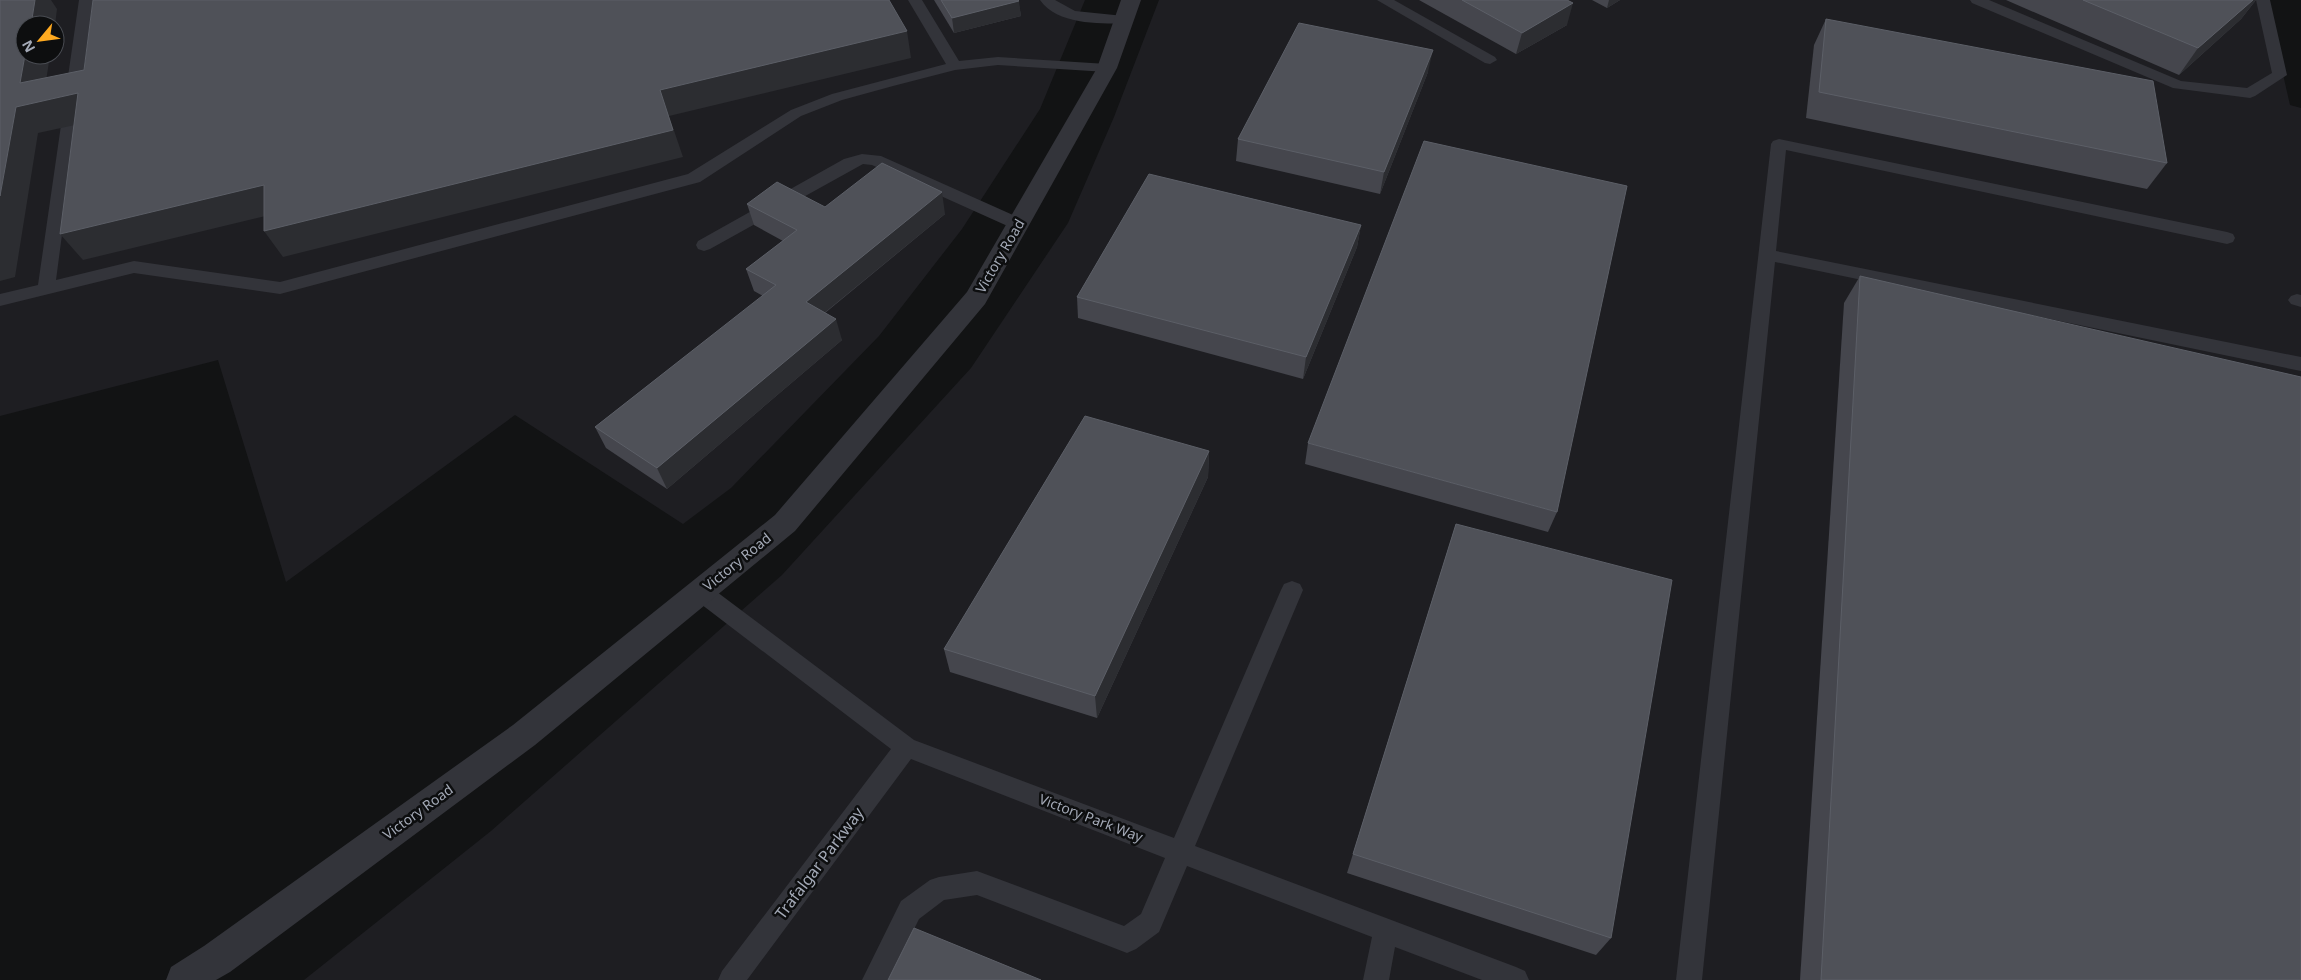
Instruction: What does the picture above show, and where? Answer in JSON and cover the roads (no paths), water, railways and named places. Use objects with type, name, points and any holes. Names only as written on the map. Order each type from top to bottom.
[{"type":"street","name":"Victory Road","points":[[184,980],[217,959],[524,735],[786,523],[976,298],[1107,68],[1128,10]]},
{"type":"lane","points":[[46,288],[86,0]]},
{"type":"lane","points":[[915,0],[955,66]]},
{"type":"lane","points":[[1047,0],[1052,8],[1087,19],[1128,10]]},
{"type":"lane","points":[[1384,0],[1490,60]]},
{"type":"lane","points":[[1977,0],[2178,85],[2250,93],[2280,75],[2270,24],[2263,0]]},
{"type":"lane","points":[[0,300],[134,267],[280,288],[694,178],[796,113],[837,97],[955,66],[998,61],[1107,68]]},
{"type":"lane","points":[[1689,980],[1779,144],[2227,238]]},
{"type":"lane","points":[[704,245],[850,163],[862,159],[875,160],[1018,224]]},
{"type":"lane","points":[[1767,255],[2301,364]]},
{"type":"lane","points":[[876,980],[910,910],[939,889],[977,883],[1127,940],[1150,923],[1292,590]]},
{"type":"lane","name":"Victory Park Way","points":[[701,592],[906,747],[1516,980]]},
{"type":"lane","name":"Trafalgar Parkway","points":[[731,980],[906,747]]},
{"type":"lane","points":[[1376,980],[1386,930]]}]
